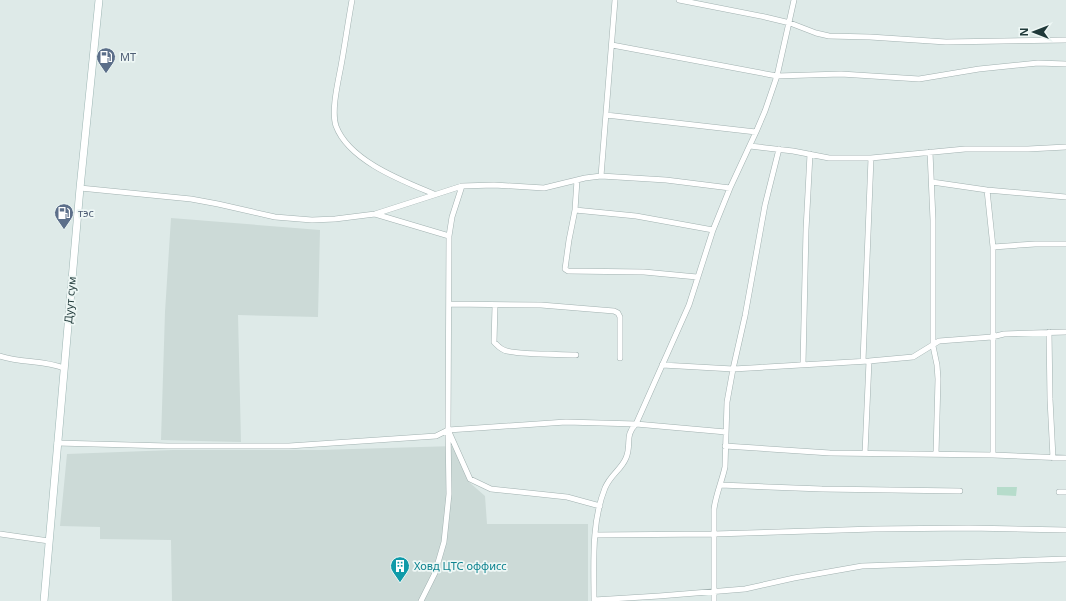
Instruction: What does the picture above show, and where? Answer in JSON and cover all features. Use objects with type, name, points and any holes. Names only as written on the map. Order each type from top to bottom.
[{"type":"main road","name":"Дуут сум","points":[[44,601],[80,188],[99,0]]},
{"type":"street","points":[[352,0],[334,104],[336,126],[344,139],[356,152],[382,171],[434,194]]},
{"type":"street","points":[[601,176],[615,0]]},
{"type":"street","points":[[679,0],[790,23],[816,33],[829,36],[946,42],[1066,40]]},
{"type":"street","points":[[794,0],[777,76],[756,132],[730,188],[713,230],[690,305],[636,424],[631,429],[629,434],[627,455],[623,464],[609,479],[600,506],[595,536],[594,600],[745,589],[794,578],[862,566],[1066,559]]},
{"type":"street","points":[[612,45],[777,76],[842,74],[918,79],[980,68],[1038,63],[1066,64]]},
{"type":"street","points":[[606,115],[756,132]]},
{"type":"street","points":[[750,146],[779,149],[829,158],[871,158],[965,149],[1028,149],[1066,147]]},
{"type":"street","points":[[714,601],[714,509],[725,467],[727,402],[745,316],[765,205],[779,149]]},
{"type":"street","points":[[930,152],[932,182],[933,346],[937,372],[936,454]]},
{"type":"street","points":[[803,364],[805,254],[810,154]]},
{"type":"street","points":[[865,453],[871,158]]},
{"type":"street","points":[[80,188],[191,199],[261,215],[286,219],[324,219],[375,214],[462,186],[494,185],[544,188],[601,176],[666,180],[730,188]]},
{"type":"street","points":[[577,180],[575,210],[565,269],[568,271],[644,272],[698,277]]},
{"type":"street","points":[[932,182],[987,190],[1066,197]]},
{"type":"street","points":[[421,601],[435,573],[444,542],[450,494],[448,430],[448,236],[452,217],[462,186]]},
{"type":"street","points":[[987,190],[993,247],[993,455]]},
{"type":"street","points":[[575,210],[636,216],[713,230]]},
{"type":"street","points":[[375,214],[448,236]]},
{"type":"street","points":[[993,247],[1035,244],[1066,244]]},
{"type":"street","points":[[448,304],[494,306],[541,305],[614,310],[618,312],[620,317],[620,358]]},
{"type":"street","points":[[494,306],[494,342],[499,348],[514,352],[576,355]]},
{"type":"street","points":[[1049,332],[1053,458]]},
{"type":"street","points":[[662,365],[733,369],[866,361],[913,357],[939,341],[992,337],[1004,334],[1066,332]]},
{"type":"street","points":[[0,356],[8,359],[53,364],[64,368]]},
{"type":"street","points":[[57,443],[168,446],[289,446],[436,436],[448,430],[566,422],[636,424],[726,432]]},
{"type":"street","points":[[448,430],[470,479],[491,489],[567,497],[600,506]]},
{"type":"street","points":[[725,446],[830,453],[993,455],[1066,458]]},
{"type":"street","points":[[720,485],[822,489],[960,491]]},
{"type":"street","points":[[1059,492],[1066,492]]},
{"type":"street","points":[[595,536],[874,529],[969,528],[1066,530]]},
{"type":"street","points":[[0,534],[49,541]]},
{"type":"shaded area","points":[[171,218],[320,230],[318,317],[238,315],[241,442],[161,440],[165,312]]},
{"type":"shaded area","points":[[455,446],[469,482],[485,496],[487,524],[588,524],[588,601],[172,601],[171,540],[100,539],[100,527],[60,526],[67,454],[173,450],[319,450]]},
{"type":"green space","points":[[997,487],[1017,487],[1016,496],[997,495]]},
{"type":"place","name":"MT","points":[[106,74]]},
{"type":"place","name":"тэс","points":[[64,230]]},
{"type":"place","name":"Ховд ЦТС оффисс","points":[[400,583]]}]
